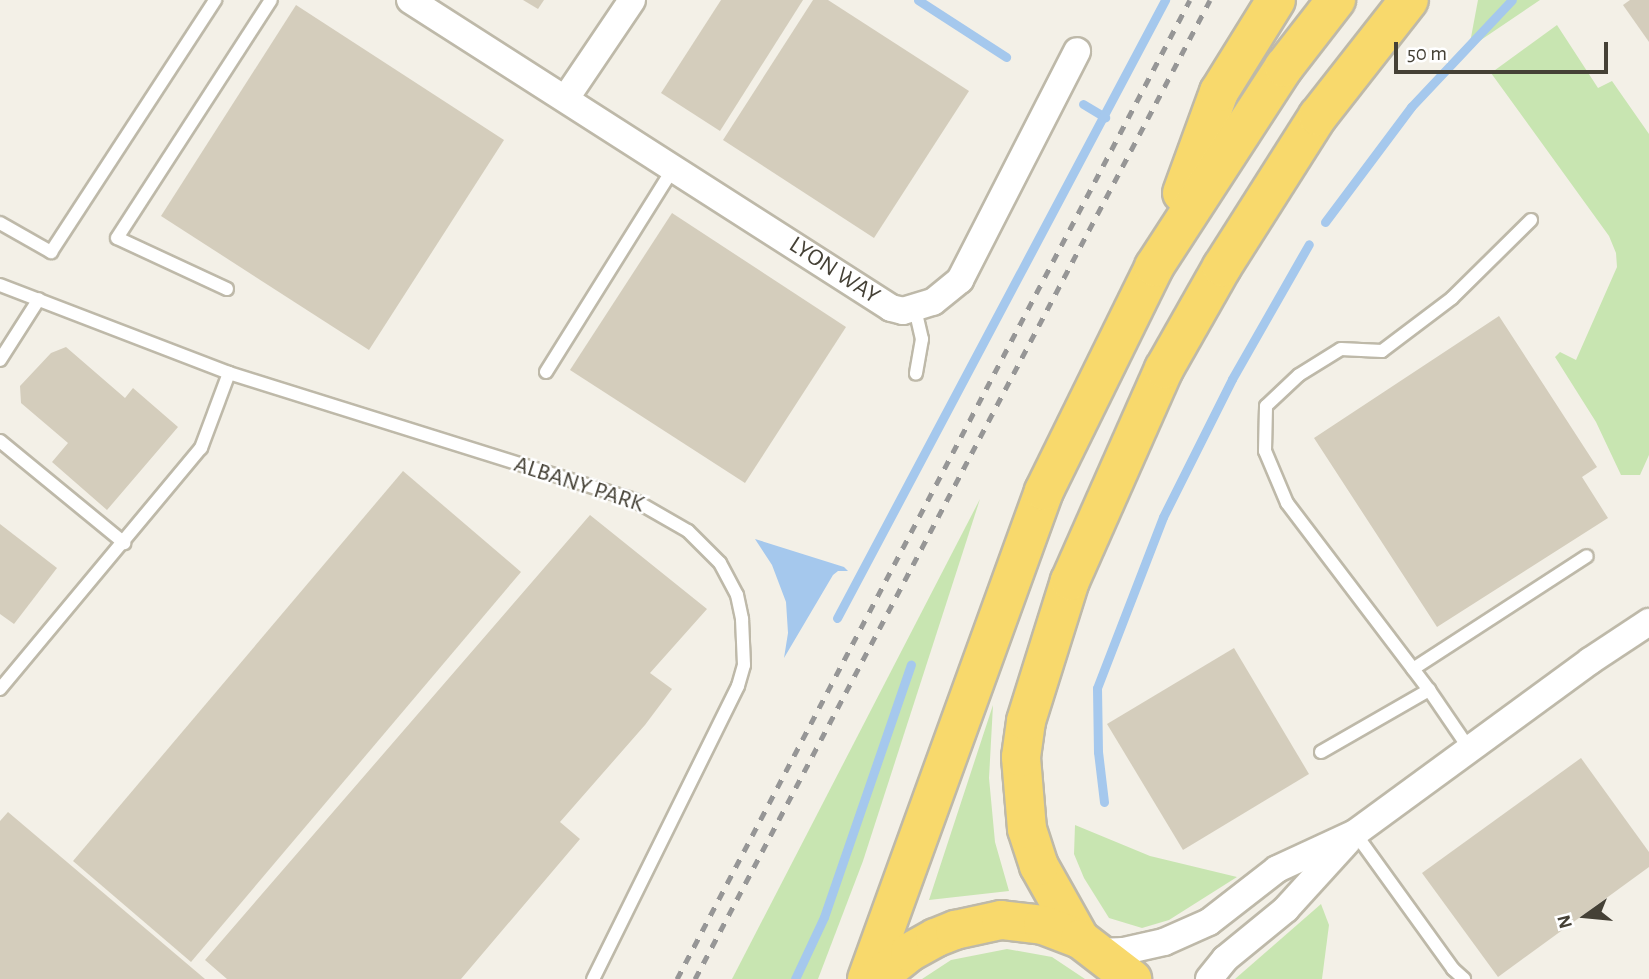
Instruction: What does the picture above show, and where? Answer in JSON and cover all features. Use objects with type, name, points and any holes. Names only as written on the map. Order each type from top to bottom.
[{"type":"highway","points":[[867,979],[1044,491],[1154,267],[1219,92],[1276,0]]},
{"type":"highway","points":[[1154,267],[1284,67],[1336,0]]},
{"type":"highway","points":[[1089,946],[1039,866],[1027,829],[1021,757],[1026,721],[1070,581],[1164,369],[1222,267],[1264,197],[1318,116],[1409,0]]},
{"type":"highway","points":[[876,979],[910,952],[955,930],[990,922],[1024,921],[1044,925],[1089,946],[1132,979]]},
{"type":"street","name":"LYON WAY","points":[[410,0],[891,308],[915,309]]},
{"type":"street","points":[[566,98],[632,0]]},
{"type":"street","points":[[915,309],[943,295],[960,280],[1077,51]]},
{"type":"street","points":[[1089,946],[1124,951],[1178,937],[1209,922],[1277,869],[1355,833],[1647,619]]},
{"type":"street","points":[[1209,979],[1226,959],[1286,909],[1355,833]]},
{"type":"lane","points":[[0,223],[51,252],[215,0]]},
{"type":"lane","points":[[227,289],[117,238],[271,0]]},
{"type":"lane","points":[[547,372],[674,167]]},
{"type":"lane","points":[[1471,750],[1429,690],[1287,503],[1265,451],[1266,406],[1299,375],[1341,349],[1382,351],[1452,298],[1531,220]]},
{"type":"lane","name":"ALBANY PARK","points":[[0,285],[229,373],[634,500],[688,531],[720,563],[737,595],[745,642],[744,665],[738,686],[593,979]]},
{"type":"lane","points":[[0,360],[38,299]]},
{"type":"lane","points":[[915,309],[922,340],[916,373]]},
{"type":"lane","points":[[0,689],[201,448],[229,373]]},
{"type":"lane","points":[[0,441],[124,543]]},
{"type":"lane","points":[[1413,669],[1587,556]]},
{"type":"lane","points":[[1321,752],[1429,690]]},
{"type":"lane","points":[[1355,833],[1452,969],[1464,979]]},
{"type":"green space","points":[[1478,0],[1540,0],[1469,48]]},
{"type":"green space","points":[[1557,25],[1598,88],[1612,81],[1649,134],[1649,455],[1640,475],[1621,475],[1596,422],[1555,357],[1560,352],[1576,360],[1617,267],[1616,253],[1609,236],[1491,73]]},
{"type":"green space","points":[[980,499],[863,861],[818,979],[732,979]]},
{"type":"green space","points":[[993,705],[989,778],[995,842],[1009,891],[929,900]]},
{"type":"green space","points":[[1075,825],[1150,856],[1237,877],[1169,920],[1142,928],[1109,918],[1084,878],[1074,854]]},
{"type":"green space","points":[[1321,904],[1329,925],[1322,979],[1235,979]]},
{"type":"green space","points":[[1007,949],[1052,957],[1085,979],[922,979],[951,960]]},
{"type":"water","points":[[755,539],[844,567],[848,571],[838,571],[833,575],[784,658],[788,633],[786,602],[772,565]]},
{"type":"building","points":[[523,0],[544,0],[538,9]]},
{"type":"building","points":[[721,0],[803,0],[720,131],[661,93]]},
{"type":"building","points":[[813,0],[828,0],[969,91],[874,238],[723,140]]},
{"type":"building","points":[[1630,0],[1649,0],[1649,42],[1623,5]]},
{"type":"building","points":[[296,5],[504,140],[369,350],[161,216]]},
{"type":"building","points":[[672,213],[846,327],[745,483],[570,370]]},
{"type":"building","points":[[1499,316],[1597,467],[1582,477],[1608,518],[1437,627],[1314,438]]},
{"type":"building","points":[[66,347],[125,398],[133,388],[178,427],[107,510],[52,462],[68,443],[21,403],[20,386],[51,353]]},
{"type":"building","points":[[403,471],[521,572],[191,962],[73,861]]},
{"type":"building","points":[[590,515],[707,609],[650,673],[672,689],[645,725],[560,822],[580,839],[461,979],[227,979],[205,960]]},
{"type":"building","points":[[0,524],[57,568],[14,624],[0,614]]},
{"type":"building","points":[[1234,648],[1309,774],[1183,850],[1107,724]]},
{"type":"building","points":[[1581,758],[1649,852],[1649,867],[1498,977],[1422,873]]},
{"type":"building","points":[[8,812],[205,979],[0,979],[0,821]]},
{"type":"waterway","points":[[918,0],[1006,57]]},
{"type":"waterway","points":[[837,618],[1165,0]]},
{"type":"waterway","points":[[1325,222],[1411,107],[1512,0]]},
{"type":"waterway","points":[[1083,104],[1105,117]]},
{"type":"waterway","points":[[1104,802],[1098,752],[1097,688],[1163,517],[1232,379],[1309,244]]},
{"type":"waterway","points":[[795,979],[824,917],[911,665]]},
{"type":"railway","points":[[677,979],[1190,0]]},
{"type":"railway","points":[[695,979],[1210,0]]}]
